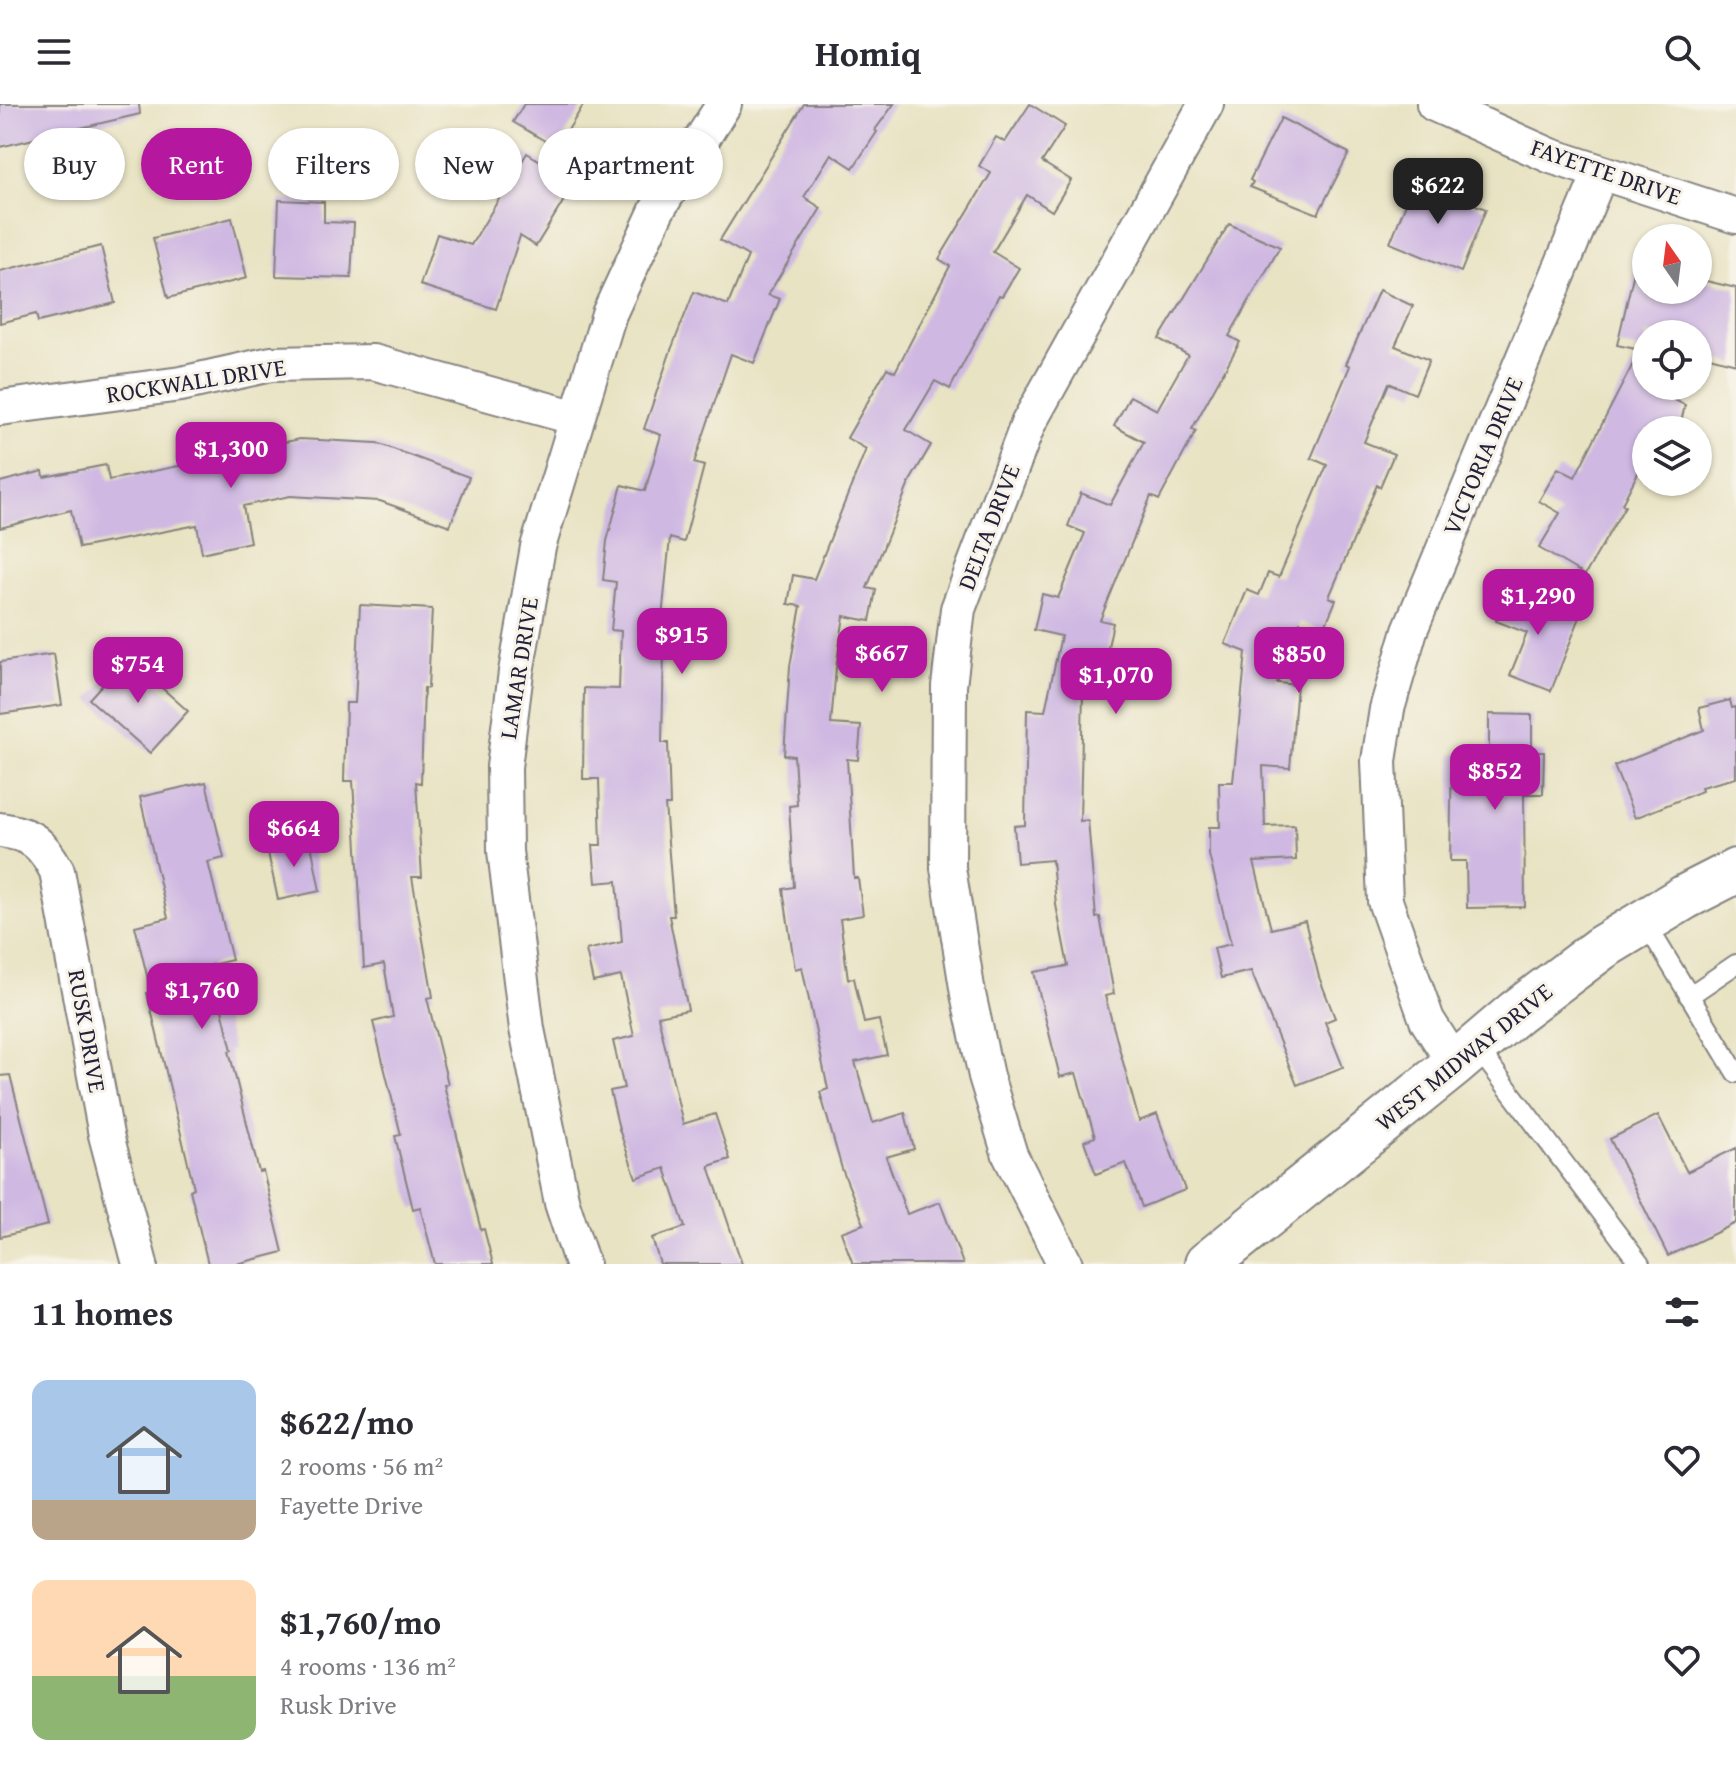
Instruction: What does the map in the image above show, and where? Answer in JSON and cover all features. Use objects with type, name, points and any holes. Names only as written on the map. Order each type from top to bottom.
[{"type":"street","name":"LAMAR DRIVE","points":[[582,1264],[562,1203],[527,1029],[505,851],[504,767],[516,672],[538,547],[609,314],[651,223],[724,104]]},
{"type":"street","name":"DELTA DRIVE","points":[[1065,1264],[1010,1155],[986,1076],[968,994],[948,868],[949,686],[958,609],[1028,424],[1206,104]]},
{"type":"street","name":"FAYETTE DRIVE","points":[[1434,104],[1551,156],[1736,216]]},
{"type":"street","name":"VICTORIA DRIVE","points":[[1465,1055],[1427,1020],[1385,901],[1379,761],[1387,709],[1410,630],[1600,174]]},
{"type":"street","name":"ROCKWALL DRIVE","points":[[0,408],[181,384],[271,364],[373,362],[577,418]]},
{"type":"street","name":"RUSK DRIVE","points":[[0,830],[21,832],[45,848],[57,871],[106,1135],[140,1264]]},
{"type":"street","name":"WEST MIDWAY DRIVE","points":[[1207,1264],[1516,1012],[1601,948],[1736,871]]},
{"type":"lane","points":[[1645,922],[1736,1073]]},
{"type":"lane","points":[[1689,996],[1736,964]]},
{"type":"lane","points":[[1465,1055],[1640,1264]]},
{"type":"building","points":[[0,104],[139,104],[140,114],[81,128],[24,128],[24,141],[0,147]]},
{"type":"building","points":[[524,104],[584,104],[569,128],[538,128],[538,137],[513,122]]},
{"type":"building","points":[[804,104],[894,104],[853,168],[831,154],[804,197],[821,208],[768,295],[780,299],[754,363],[731,354],[694,463],[704,466],[684,542],[670,538],[659,648],[664,649],[662,743],[668,743],[670,805],[665,805],[674,916],[669,916],[688,1010],[658,1016],[683,1124],[715,1114],[730,1159],[709,1166],[742,1264],[660,1264],[652,1238],[685,1227],[665,1168],[636,1178],[610,1091],[624,1088],[613,1041],[634,1036],[621,976],[593,982],[586,950],[622,942],[617,881],[596,883],[593,845],[601,845],[599,779],[583,779],[584,688],[619,689],[621,631],[611,630],[616,582],[603,580],[607,541],[622,485],[645,491],[661,435],[644,429],[671,350],[694,292],[728,305],[748,256],[720,240]]},
{"type":"building","points":[[1030,104],[1065,126],[1042,162],[1071,180],[1052,211],[1027,195],[993,252],[1019,268],[1002,296],[999,295],[950,389],[935,381],[906,430],[931,445],[910,481],[867,588],[876,590],[870,621],[844,616],[831,724],[861,726],[858,760],[847,759],[854,878],[858,878],[863,915],[840,919],[848,979],[854,978],[864,1023],[879,1020],[887,1055],[855,1062],[873,1123],[905,1113],[914,1149],[886,1157],[907,1214],[940,1202],[963,1264],[853,1264],[841,1232],[864,1224],[842,1169],[820,1092],[828,1089],[802,967],[795,969],[783,889],[794,887],[789,806],[797,805],[794,756],[784,755],[790,666],[801,606],[788,604],[793,575],[814,579],[866,449],[847,438],[887,368],[895,372],[950,266],[939,259],[991,173],[979,166],[996,137],[1005,142]]},
{"type":"building","points":[[1281,118],[1349,153],[1318,214],[1250,187],[1253,182],[1250,180]]},
{"type":"building","points":[[527,153],[538,160],[538,200],[564,200],[536,246],[520,236],[496,309],[420,285],[437,234],[471,245],[498,200],[522,200],[522,161]]},
{"type":"building","points":[[1415,181],[1486,209],[1461,272],[1390,243]]},
{"type":"building","points":[[279,200],[324,202],[324,222],[354,223],[351,278],[276,276]]},
{"type":"building","points":[[232,218],[247,278],[168,298],[153,238]]},
{"type":"building","points":[[1229,224],[1280,247],[1229,336],[1240,342],[1192,429],[1196,431],[1159,500],[1151,496],[1100,620],[1113,623],[1098,694],[1083,691],[1080,821],[1088,820],[1096,918],[1100,917],[1114,994],[1105,996],[1139,1121],[1157,1114],[1185,1190],[1142,1207],[1126,1163],[1096,1174],[1084,1141],[1095,1137],[1076,1073],[1060,1077],[1034,972],[1068,966],[1056,905],[1052,860],[1017,863],[1014,826],[1025,825],[1027,710],[1045,711],[1061,636],[1034,630],[1042,594],[1058,598],[1085,533],[1068,526],[1081,493],[1110,505],[1144,442],[1114,426],[1130,396],[1157,410],[1188,355],[1159,339]]},
{"type":"building","points":[[101,246],[115,303],[38,322],[36,314],[0,323],[0,271]]},
{"type":"building","points":[[1632,280],[1632,304],[1712,304],[1712,282],[1736,288],[1736,364],[1712,358],[1712,320],[1632,320],[1632,348],[1617,345]]},
{"type":"building","points":[[1379,290],[1413,306],[1395,346],[1429,360],[1415,394],[1389,383],[1364,442],[1394,454],[1380,487],[1377,485],[1329,597],[1336,600],[1323,631],[1300,622],[1277,683],[1297,685],[1290,768],[1263,766],[1265,826],[1295,825],[1296,860],[1254,862],[1271,929],[1305,921],[1319,977],[1335,1018],[1325,1022],[1343,1067],[1297,1085],[1251,971],[1221,978],[1214,948],[1231,944],[1209,855],[1209,827],[1220,827],[1219,782],[1233,782],[1246,652],[1225,644],[1247,590],[1259,595],[1268,573],[1279,577],[1327,465],[1311,458],[1350,366],[1346,364]]},
{"type":"building","points":[[1632,366],[1632,400],[1675,400],[1685,405],[1682,416],[1632,416],[1632,484],[1622,504],[1625,506],[1585,575],[1539,548],[1560,513],[1539,501],[1558,468],[1575,477]]},
{"type":"building","points":[[218,435],[222,455],[300,439],[377,443],[469,477],[450,526],[380,501],[290,496],[243,506],[250,542],[202,553],[197,525],[79,548],[71,510],[0,528],[0,482],[43,471],[44,477],[106,465],[109,480],[184,465],[179,443]]},
{"type":"building","points":[[1508,589],[1580,617],[1551,691],[1510,675],[1527,633],[1496,621]]},
{"type":"building","points":[[360,605],[432,609],[428,688],[424,688],[421,783],[416,782],[422,877],[412,877],[433,997],[427,998],[448,1084],[444,1085],[481,1230],[484,1229],[493,1264],[435,1264],[420,1207],[413,1209],[395,1136],[401,1135],[373,1022],[393,1017],[384,964],[364,968],[353,781],[344,781],[346,703],[355,703]]},
{"type":"building","points":[[54,654],[62,705],[0,714],[0,662]]},
{"type":"building","points":[[127,657],[188,711],[150,753],[89,699]]},
{"type":"building","points":[[1730,700],[1732,708],[1736,707],[1736,778],[1701,787],[1702,791],[1635,818],[1614,766],[1704,730],[1699,708]]},
{"type":"building","points":[[1489,714],[1532,715],[1532,752],[1544,752],[1543,794],[1524,794],[1525,907],[1467,908],[1466,861],[1450,861],[1452,754],[1489,754]]},
{"type":"building","points":[[206,782],[224,858],[208,862],[232,960],[211,965],[259,1172],[263,1171],[283,1252],[236,1264],[208,1264],[190,1190],[194,1188],[147,993],[151,992],[135,926],[168,918],[140,797]]},
{"type":"building","points":[[310,839],[320,891],[278,900],[267,848]]},
{"type":"building","points":[[10,1075],[48,1225],[0,1237],[0,1076]]},
{"type":"building","points":[[1658,1115],[1687,1172],[1736,1148],[1736,1223],[1668,1256],[1610,1139]]}]
